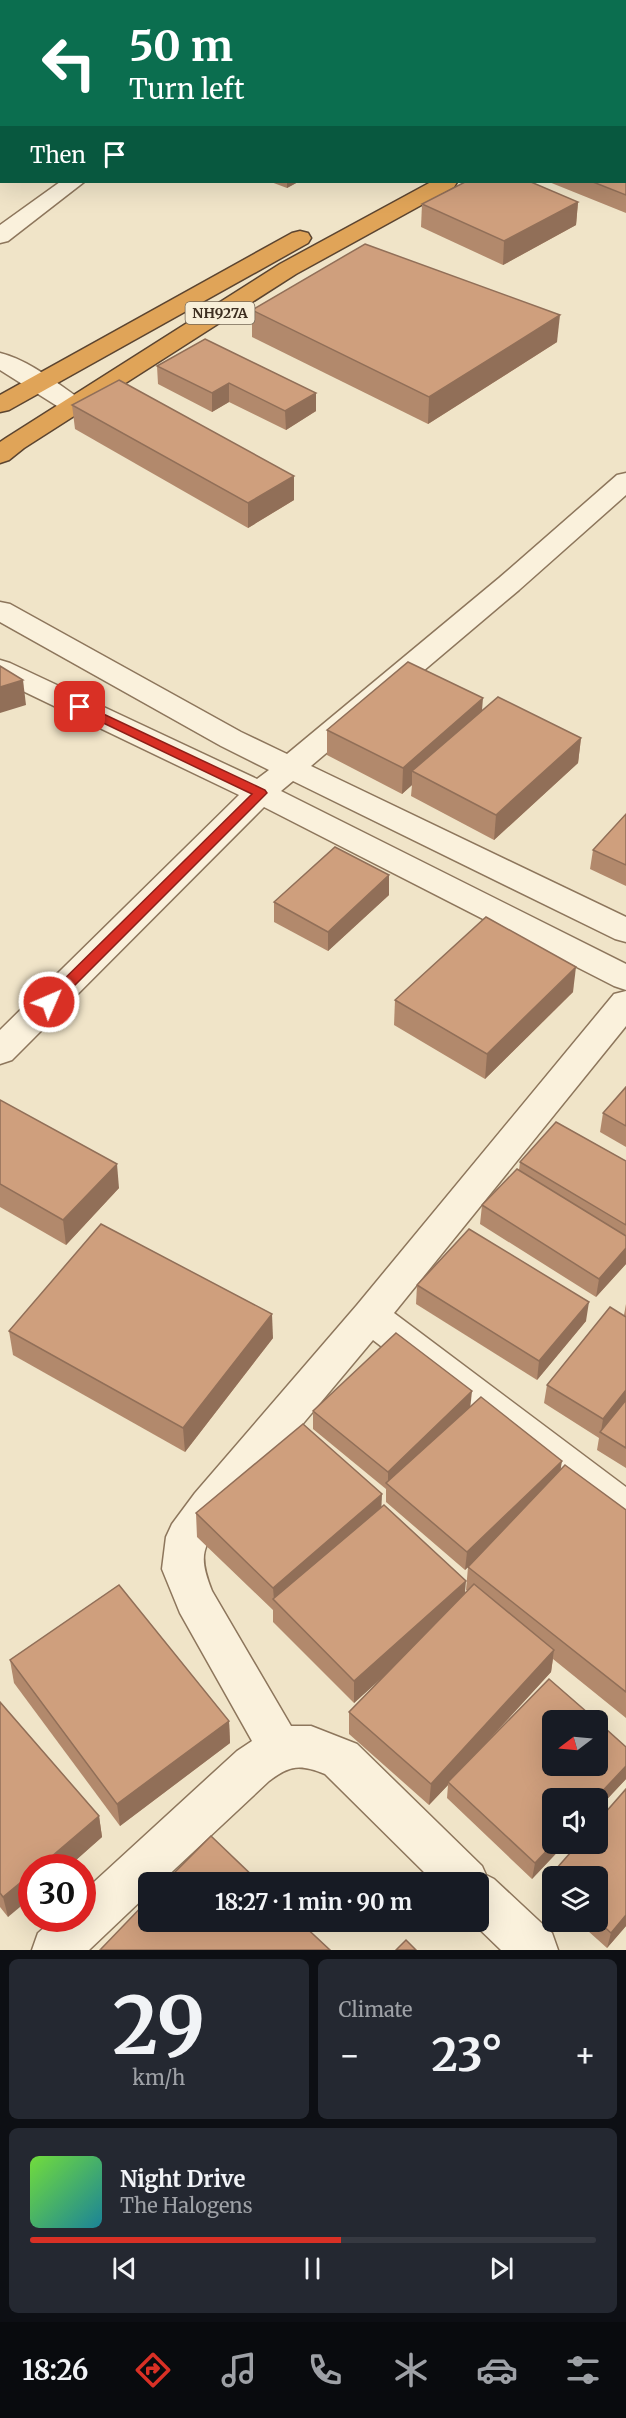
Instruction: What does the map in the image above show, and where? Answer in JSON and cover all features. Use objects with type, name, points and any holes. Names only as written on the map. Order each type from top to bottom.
[{"type":"highway","name":"NH927A","points":[[0,455],[288,269],[444,183]]},
{"type":"highway","name":"NH927A","points":[[0,405],[360,204]]},
{"type":"street","points":[[0,236],[72,183]]},
{"type":"street","points":[[0,360],[74,406]]},
{"type":"street","points":[[0,1051],[260,793],[509,584],[626,481]]},
{"type":"street","points":[[0,610],[231,739],[626,931]]},
{"type":"street","points":[[0,669],[260,793],[626,978]]},
{"type":"street","points":[[279,1747],[195,1600],[183,1569],[186,1537],[209,1506],[370,1316],[626,1003]]},
{"type":"street","points":[[370,1316],[626,1510]]},
{"type":"street","points":[[55,1950],[253,1766],[279,1747],[311,1747],[341,1759],[456,1872]]},
{"type":"street","points":[[489,1906],[535,1950]]},
{"type":"building","points":[[463,183],[533,183],[578,202],[504,241],[422,204]]},
{"type":"building","points":[[596,183],[626,183],[626,195]]},
{"type":"building","points":[[365,244],[560,315],[429,397],[252,310]]},
{"type":"building","points":[[205,339],[316,393],[285,411],[229,383],[212,393],[157,366]]},
{"type":"building","points":[[119,380],[294,476],[248,503],[72,405]]},
{"type":"building","points":[[408,662],[483,698],[403,768],[327,730]]},
{"type":"building","points":[[0,666],[23,680],[0,687]]},
{"type":"building","points":[[498,697],[581,738],[496,815],[412,771]]},
{"type":"building","points":[[626,814],[626,865],[593,850]]},
{"type":"building","points":[[335,847],[389,875],[328,932],[274,902]]},
{"type":"building","points":[[486,917],[576,967],[487,1054],[395,1000]]},
{"type":"building","points":[[626,1087],[626,1126],[603,1113]]},
{"type":"building","points":[[0,1100],[117,1164],[63,1220],[0,1184]]},
{"type":"building","points":[[556,1122],[626,1161],[626,1225],[520,1162]]},
{"type":"building","points":[[517,1169],[626,1236],[626,1248],[599,1279],[482,1205]]},
{"type":"building","points":[[101,1224],[272,1314],[183,1428],[9,1331]]},
{"type":"building","points":[[469,1229],[589,1302],[539,1361],[417,1285]]},
{"type":"building","points":[[610,1307],[626,1317],[626,1390],[603,1419],[547,1385]]},
{"type":"building","points":[[396,1333],[472,1391],[388,1472],[313,1411]]},
{"type":"building","points":[[481,1397],[562,1461],[467,1552],[386,1483]]},
{"type":"building","points":[[626,1400],[626,1448],[600,1432]]},
{"type":"building","points":[[303,1424],[382,1494],[273,1588],[196,1513]]},
{"type":"building","points":[[565,1465],[626,1510],[626,1692],[468,1567]]},
{"type":"building","points":[[384,1505],[466,1581],[354,1681],[273,1599]]},
{"type":"building","points":[[474,1584],[554,1650],[431,1784],[349,1712]]},
{"type":"building","points":[[119,1585],[229,1721],[117,1804],[10,1660]]},
{"type":"building","points":[[549,1679],[585,1710],[542,1710],[542,1776],[608,1776],[608,1731],[626,1747],[626,1766],[605,1788],[542,1788],[544,1854],[535,1863],[448,1782]]},
{"type":"building","points":[[0,1702],[99,1816],[54,1854],[18,1854],[18,1885],[3,1897],[0,1893]]},
{"type":"building","points":[[626,1789],[626,1915],[611,1933],[608,1930],[608,1866],[559,1866],[569,1854],[608,1854],[608,1809]]},
{"type":"building","points":[[211,1836],[249,1872],[175,1872]]},
{"type":"building","points":[[138,1910],[138,1932],[311,1932],[330,1950],[100,1950]]},
{"type":"building","points":[[406,1940],[416,1950],[396,1950]]},
{"type":"route","points":[[49,1002],[260,793],[80,707]]}]
